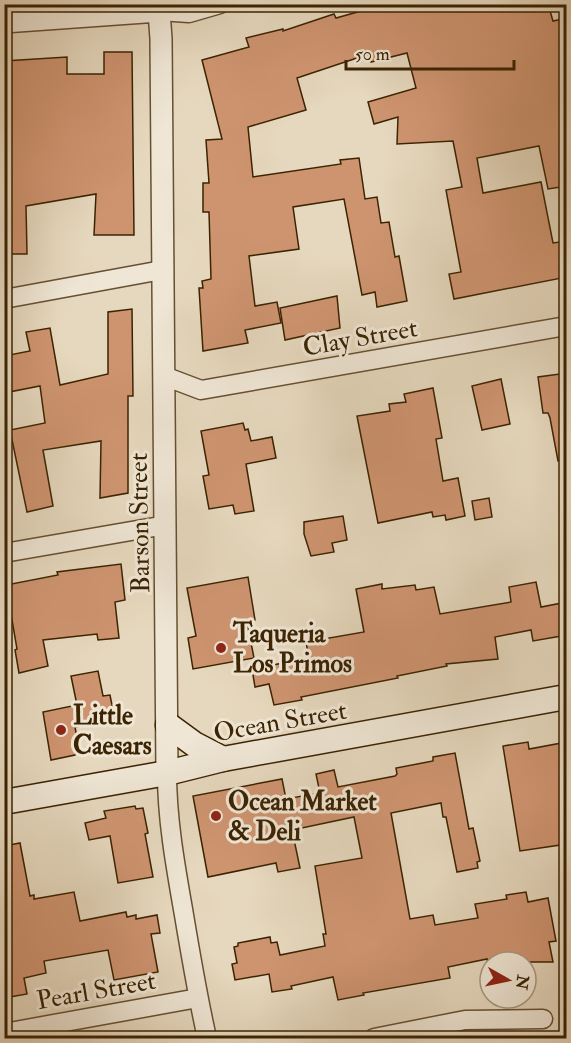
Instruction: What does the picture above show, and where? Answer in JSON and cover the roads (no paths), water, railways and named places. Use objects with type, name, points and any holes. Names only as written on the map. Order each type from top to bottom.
[{"type":"main road","name":"Ocean Street","points":[[4,801],[167,773],[223,759],[567,697]]},
{"type":"main road","points":[[168,725],[194,744],[223,759]]},
{"type":"street","points":[[4,22],[159,8],[189,13],[220,4]]},
{"type":"street","name":"Barson Street","points":[[159,8],[168,806],[178,883],[207,1038]]},
{"type":"street","points":[[4,299],[162,270]]},
{"type":"street","name":"Clay Street","points":[[164,376],[201,390],[567,326]]},
{"type":"street","points":[[4,553],[166,525]]},
{"type":"street","name":"Pearl Street","points":[[4,1033],[198,998]]},
{"type":"street","points":[[374,1038],[465,1020],[543,1019]]},
{"type":"place","name":"Taqueria Los Primos","points":[[221,648]]},
{"type":"place","name":"Little Caesars","points":[[61,730]]},
{"type":"place","name":"Ocean Market & Deli","points":[[216,816]]}]
